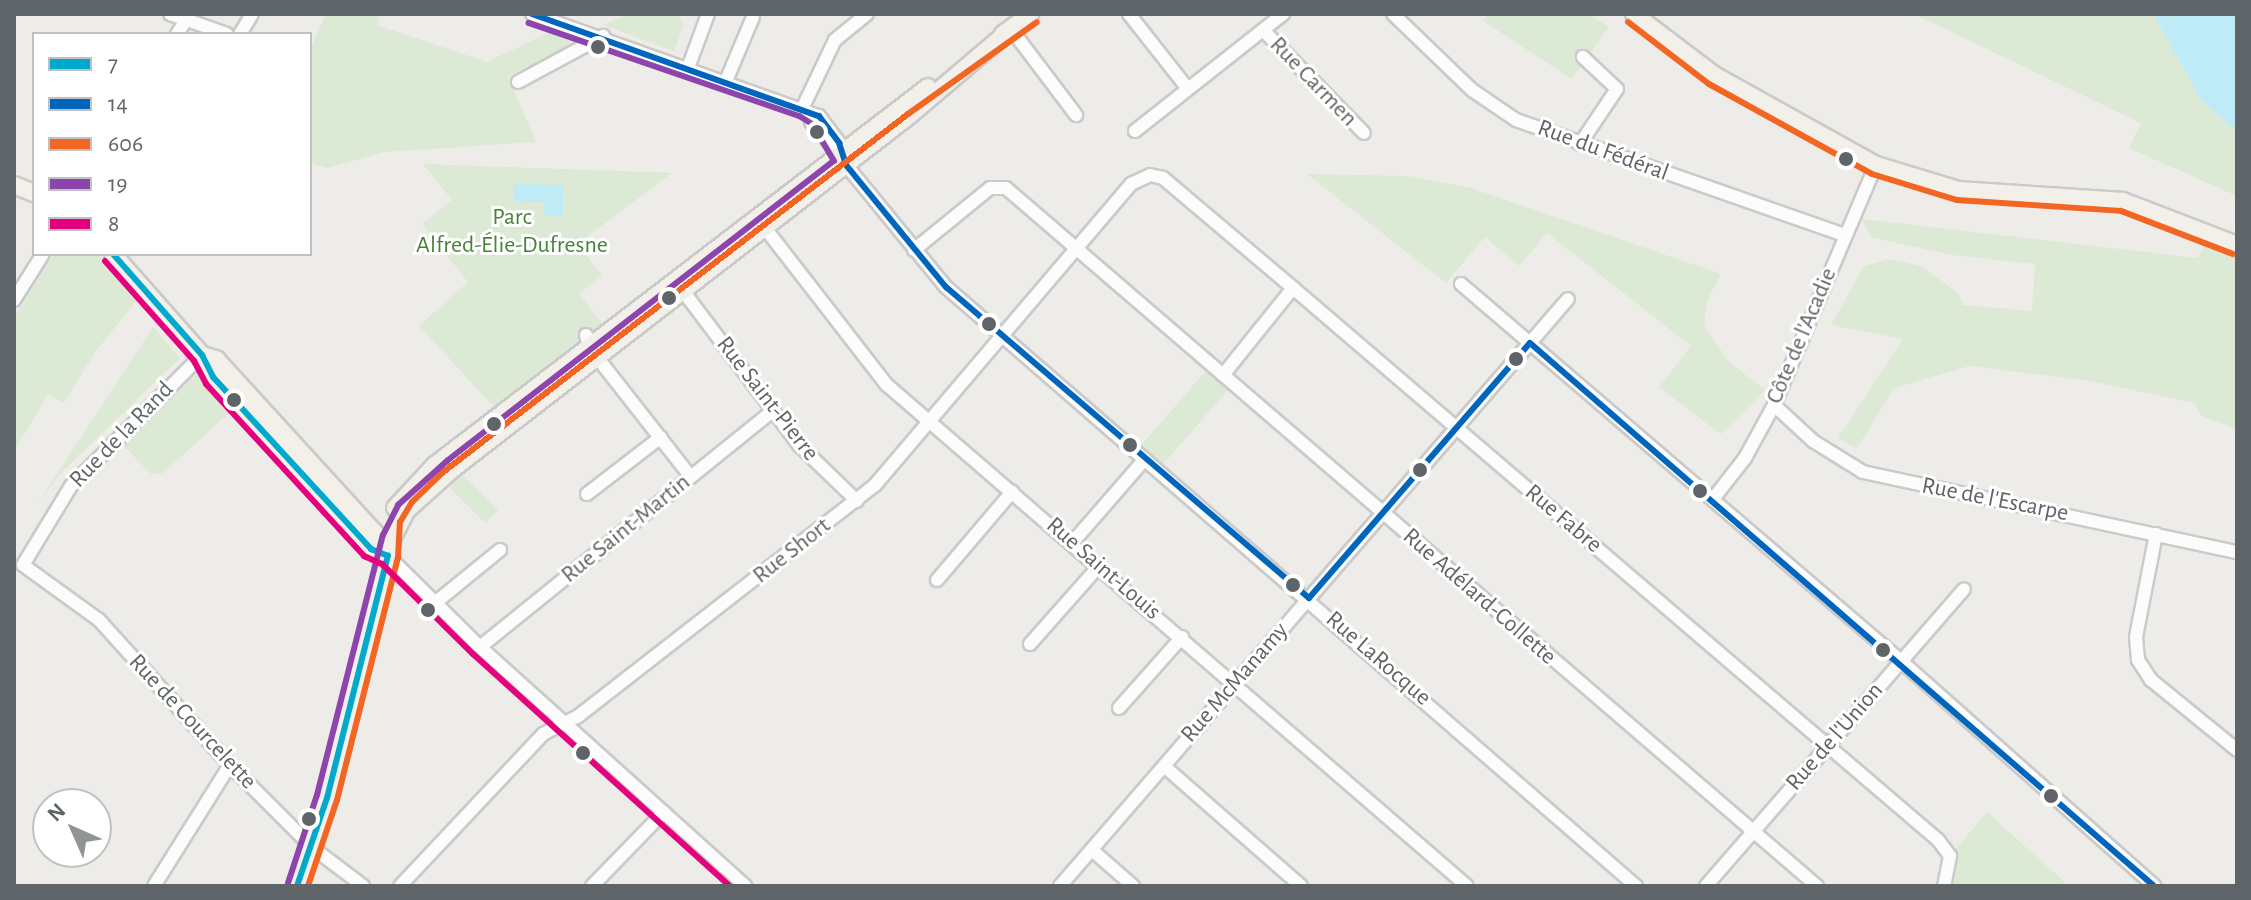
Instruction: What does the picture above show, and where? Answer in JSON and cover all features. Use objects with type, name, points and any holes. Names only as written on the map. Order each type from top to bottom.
[{"type":"main road","points":[[297,886],[313,848],[388,556],[406,511],[591,346],[843,159],[1031,14]]},
{"type":"main road","points":[[1634,14],[1714,75],[1876,165],[1959,190],[2123,201],[2237,245]]},
{"type":"main road","points":[[591,346],[683,291],[765,228],[843,159]]},
{"type":"main road","points":[[115,256],[202,355],[213,377],[371,549],[388,556]]},
{"type":"street","points":[[170,14],[221,32]]},
{"type":"street","points":[[241,32],[252,14]]},
{"type":"street","points":[[532,14],[556,18],[807,110],[835,40],[866,14]]},
{"type":"street","points":[[688,68],[708,14]]},
{"type":"street","points":[[1129,14],[1188,89]]},
{"type":"street","points":[[1135,131],[1283,14]]},
{"type":"street","name":"Rue du Fédéral","points":[[1393,14],[1487,101],[1516,120],[1844,235]]},
{"type":"street","points":[[726,81],[753,17]]},
{"type":"street","points":[[178,32],[186,20]]},
{"type":"street","points":[[1011,29],[1076,115]]},
{"type":"street","name":"Rue Carmen","points":[[1263,30],[1364,133]]},
{"type":"street","points":[[518,82],[603,36]]},
{"type":"street","points":[[1580,144],[1617,89],[1583,57]]},
{"type":"street","name":"Rue LaRocque","points":[[807,110],[819,116],[839,143],[843,159],[946,287],[1309,598],[1636,886]]},
{"type":"street","name":"Côte de l'Acadie","points":[[1713,499],[1745,458],[1774,405],[1876,165]]},
{"type":"street","name":"Rue Short","points":[[400,886],[543,734],[577,717],[857,501],[930,423],[1131,184],[1146,176]]},
{"type":"street","name":"Rue Fabre","points":[[1146,176],[1163,178],[1938,840],[1950,856],[1944,886]]},
{"type":"street","name":"Rue Adélard-Collette","points":[[914,250],[995,185],[1077,249],[1817,886]]},
{"type":"street","name":"Rue Saint-Louis","points":[[765,228],[868,366],[1467,886]]},
{"type":"street","points":[[14,300],[42,256]]},
{"type":"street","points":[[1461,284],[1901,661],[2154,886]]},
{"type":"street","points":[[1223,375],[1293,288]]},
{"type":"street","name":"Rue Saint-Pierre","points":[[683,291],[773,411],[820,467],[857,501]]},
{"type":"street","name":"Rue McManamy","points":[[1060,886],[1568,299]]},
{"type":"street","points":[[591,346],[691,477]]},
{"type":"street","name":"Rue de la Rand","points":[[23,560],[91,462],[202,355]]},
{"type":"street","name":"Rue de l'Escarpe","points":[[1774,405],[1813,441],[1863,472],[2237,552]]},
{"type":"street","name":"Rue Saint-Martin","points":[[480,647],[773,411]]},
{"type":"street","points":[[587,494],[661,437]]},
{"type":"street","points":[[1072,543],[1145,459]]},
{"type":"street","points":[[937,580],[1012,492]]},
{"type":"street","points":[[2156,534],[2136,637],[2138,660],[2151,680],[2237,750]]},
{"type":"street","points":[[435,603],[500,550]]},
{"type":"street","points":[[388,556],[480,647],[745,886]]},
{"type":"street","name":"Rue de Courcelette","points":[[23,560],[32,574],[99,620],[230,765],[313,848],[363,886]]},
{"type":"street","points":[[1030,644],[1099,566]]},
{"type":"street","name":"Rue de l'Union","points":[[1706,886],[1964,589]]},
{"type":"street","points":[[1119,708],[1182,637]]},
{"type":"street","points":[[154,886],[230,765]]},
{"type":"street","points":[[1164,766],[1301,886]]},
{"type":"street","points":[[592,886],[664,812]]},
{"type":"street","points":[[1092,850],[1133,886]]},
{"type":"green space","points":[[326,14],[380,14],[377,25],[487,62],[550,32],[571,40],[566,49],[508,76],[536,142],[384,152],[327,168],[312,164],[312,46]]},
{"type":"green space","points":[[629,14],[677,14],[684,24],[674,51],[603,25]]},
{"type":"green space","points":[[1488,14],[1588,14],[1609,27],[1572,79],[1483,21]]},
{"type":"green space","points":[[1914,14],[2153,14],[2201,100],[2237,131],[2237,196],[2129,148],[2141,123]]},
{"type":"green space","name":"Parc Alfred-Élie-Dufresne","points":[[423,164],[672,173],[577,244],[602,275],[579,294],[603,324],[494,407],[419,326],[468,282],[422,224],[452,200]]},
{"type":"green space","points":[[1307,174],[1409,176],[1471,188],[1721,274],[1707,301],[1704,326],[1729,362],[1765,390],[1721,434],[1659,387],[1691,346],[1547,233],[1519,266],[1485,237],[1446,283]]},
{"type":"green space","points":[[1862,219],[2197,258],[2209,237],[2237,249],[2237,429],[2202,416],[2194,403],[2090,381],[1969,366],[1894,388],[1857,448],[1838,438],[1903,339],[1831,325],[1864,266],[1890,259],[1921,266],[1958,293],[1963,305],[2032,311],[2035,264],[1952,255],[1871,237]]},
{"type":"green space","points":[[53,256],[102,256],[138,299],[96,351],[64,403],[48,394],[14,451],[14,318]]},
{"type":"green space","points":[[153,327],[180,358],[59,475],[36,506]]},
{"type":"green space","points":[[1211,365],[1233,384],[1157,471],[1136,452]]},
{"type":"green space","points":[[197,374],[232,410],[163,473],[151,474],[121,443]]},
{"type":"green space","points":[[462,474],[498,510],[485,523],[449,487]]},
{"type":"green space","points":[[1987,812],[2069,886],[1944,886],[1950,856]]},
{"type":"water","points":[[2153,14],[2237,14],[2237,131],[2201,100]]},
{"type":"water","points":[[513,184],[563,185],[563,216],[545,216],[544,202],[513,201]]},
{"type":"transit line","name":"14","points":[[532,14],[819,116],[839,143],[846,165],[946,287],[1309,598]]},
{"type":"transit line","name":"606","points":[[308,886],[337,800],[398,558],[400,522],[412,502],[442,473],[908,114],[1037,22]]},
{"type":"transit line","name":"606","points":[[1628,22],[1709,84],[1872,174],[1957,200],[2121,211],[2233,254]]},
{"type":"transit line","name":"19","points":[[288,883],[317,795],[383,535],[398,505],[448,460],[834,161],[812,124],[799,116],[529,23]]},
{"type":"transit line","name":"7","points":[[115,256],[202,355],[213,377],[371,549],[388,556]]},
{"type":"transit line","name":"8","points":[[105,261],[194,361],[206,384],[364,556],[382,564],[473,654],[730,886]]},
{"type":"transit line","name":"14","points":[[1530,343],[2154,886]]},
{"type":"transit line","name":"14","points":[[1309,598],[1530,343]]},
{"type":"transit line","name":"7","points":[[297,886],[327,798],[388,556]]}]
